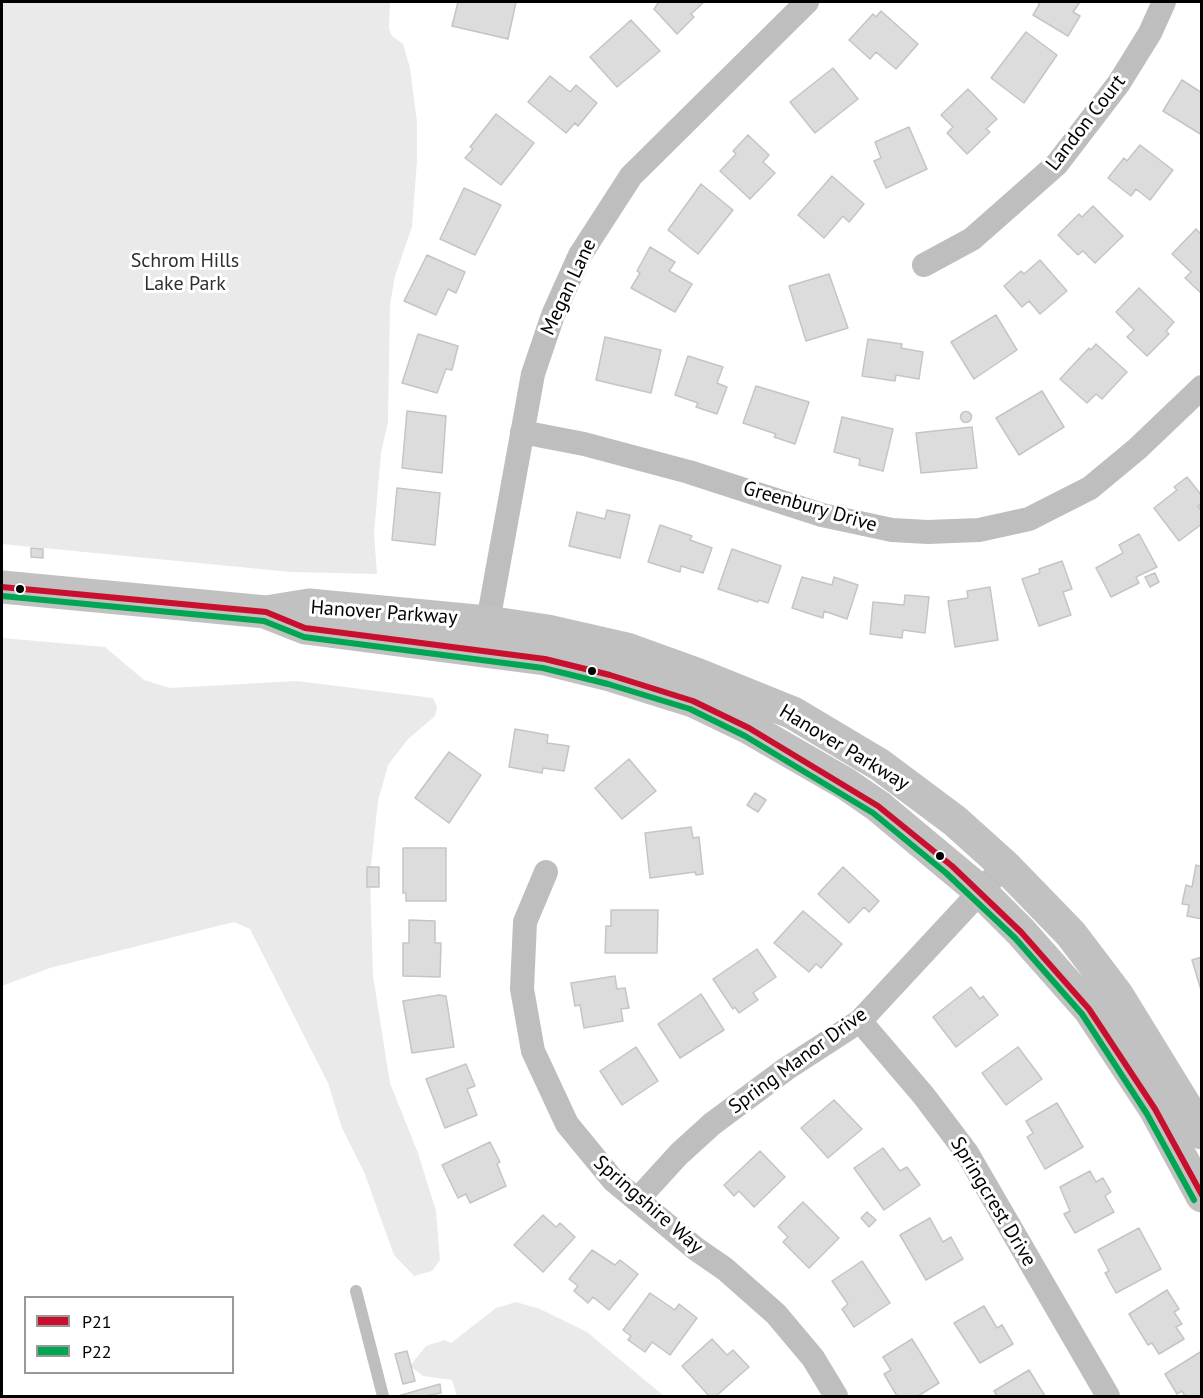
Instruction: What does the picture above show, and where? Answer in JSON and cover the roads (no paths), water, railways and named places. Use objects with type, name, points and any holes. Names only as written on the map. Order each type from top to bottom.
[{"type":"street","name":"Megan Lane","points":[[485,636],[533,374],[553,315],[580,255],[631,176],[807,2]]},
{"type":"street","name":"Landon Court","points":[[924,265],[972,238],[1057,164],[1119,82],[1150,33],[1164,2]]},
{"type":"street","name":"Greenbury Drive","points":[[522,432],[584,444],[679,469],[822,514],[869,525],[928,532],[979,530],[1029,519],[1090,488],[1137,449],[1202,387]]},
{"type":"street","name":"Hanover Parkway","points":[[2,588],[266,612],[309,605],[485,636],[544,659],[610,675],[693,701],[749,728],[878,806],[980,891],[1020,932],[1089,1009],[1155,1109],[1202,1196]]},
{"type":"street","name":"Hanover Parkway","points":[[485,636],[548,631],[627,650],[699,675],[794,714],[880,765],[955,821],[1005,866],[1071,934],[1118,996],[1202,1134]]},
{"type":"street","name":"Spring Manor Drive","points":[[637,1200],[679,1154],[712,1124],[786,1069],[860,1021],[1005,866]]},
{"type":"street","name":"Springshire Way","points":[[546,872],[529,910],[523,933],[522,989],[533,1051],[567,1124],[593,1158],[637,1200],[696,1249],[725,1269],[776,1314],[813,1358],[836,1396]]},
{"type":"street","name":"Springcrest Drive","points":[[860,1021],[924,1096],[967,1153],[1108,1396]]},
{"type":"lane","points":[[356,1291],[383,1396]]},
{"type":"park label","name":"Schrom Hills Lake Park","points":[[185,272]]}]
